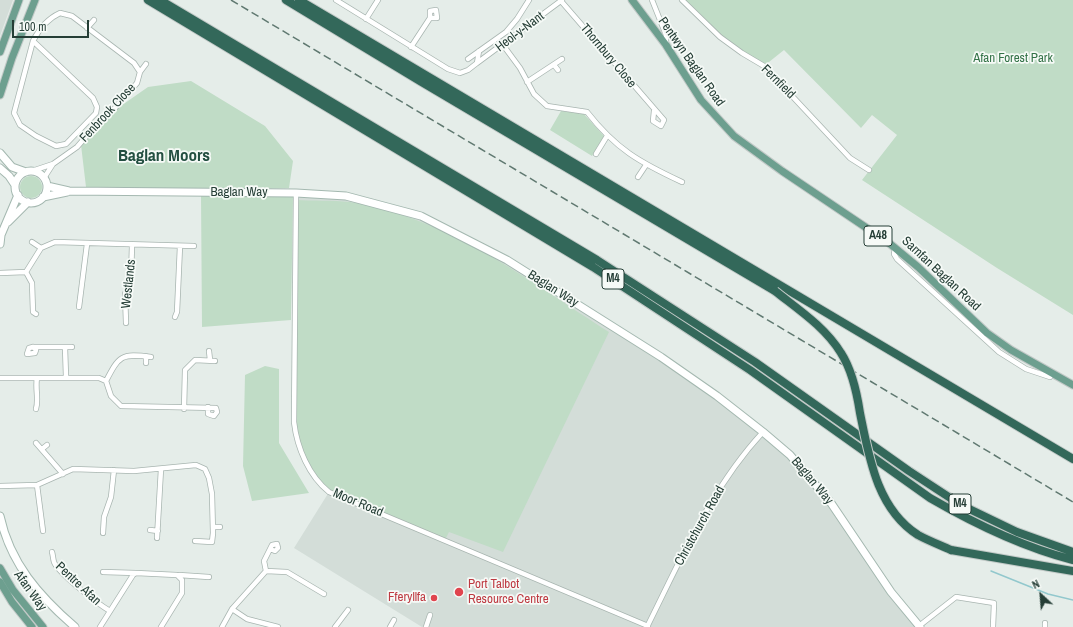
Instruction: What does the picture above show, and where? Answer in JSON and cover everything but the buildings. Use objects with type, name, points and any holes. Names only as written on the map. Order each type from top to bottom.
[{"type":"highway","name":"M4","points":[[148,0],[593,266],[743,366],[930,498],[956,514],[1013,540],[1073,560]]},
{"type":"highway","name":"M4","points":[[160,0],[597,260],[755,362],[909,472],[955,501],[1017,532],[1073,552]]},
{"type":"highway","points":[[286,0],[775,291],[812,319],[827,334],[842,353],[850,373],[858,401],[868,456],[884,497],[905,524],[918,534],[952,550],[1073,571]]},
{"type":"highway","points":[[299,0],[1073,460]]},
{"type":"main road","points":[[0,52],[19,0]]},
{"type":"main road","points":[[0,95],[12,58],[35,0]]},
{"type":"main road","name":"Pentwyn Baglan Road","points":[[632,0],[666,45],[701,100],[734,136]]},
{"type":"main road","name":"Sarnfan Baglan Road","points":[[734,136],[782,171],[895,248],[918,267],[987,333],[1011,350],[1073,385]]},
{"type":"main road","name":"Afan Way","points":[[0,568],[12,590],[43,627]]},
{"type":"main road","name":"Afan Way","points":[[0,582],[12,602],[32,627]]},
{"type":"street","name":"Heol-y-Nant","points":[[336,0],[448,69],[460,73],[468,70],[561,1]]},
{"type":"street","points":[[366,19],[378,0]]},
{"type":"street","name":"Heol-y-Nant","points":[[468,59],[506,32],[517,19],[529,0]]},
{"type":"street","points":[[652,0],[666,35],[666,45]]},
{"type":"street","name":"Fernfield","points":[[682,0],[720,37],[742,53],[764,66],[850,158],[869,170]]},
{"type":"street","name":"Thornbury Close","points":[[561,1],[654,111]]},
{"type":"street","name":"Fenbrook Close","points":[[29,172],[53,164],[77,147],[137,83],[140,72],[134,63],[72,16],[60,12],[52,17],[38,30],[34,42],[14,114],[20,125],[36,136],[56,146],[66,144],[96,113],[97,107],[93,98],[34,42]]},
{"type":"street","points":[[411,47],[430,18]]},
{"type":"street","points":[[87,28],[94,20]]},
{"type":"street","points":[[503,45],[520,68],[534,94],[547,106],[587,112],[618,147],[646,165],[682,182]]},
{"type":"street","name":"Heol-y-Nant","points":[[477,63],[479,51]]},
{"type":"street","points":[[528,82],[562,59]]},
{"type":"street","points":[[140,72],[146,64]]},
{"type":"street","points":[[554,65],[558,70]]},
{"type":"street","points":[[596,154],[607,136]]},
{"type":"street","points":[[0,153],[12,167],[44,178],[47,186],[43,197],[36,202],[28,202],[18,195],[15,185],[9,176],[0,168]]},
{"type":"street","name":"Fenbrook Close","points":[[44,178],[53,164]]},
{"type":"street","points":[[638,178],[646,165]]},
{"type":"street","points":[[15,185],[19,177],[29,172]]},
{"type":"street","name":"Baglan Way","points":[[47,186],[69,191],[296,193],[346,196],[421,216],[443,227],[506,260],[661,357],[717,396],[763,432],[790,456],[831,503],[879,575],[919,626]]},
{"type":"street","name":"Baglan Way","points":[[43,197],[69,191]]},
{"type":"street","name":"Moor Road","points":[[296,193],[294,422],[301,450],[316,478],[329,492],[648,626]]},
{"type":"street","points":[[0,244],[1,235],[18,195]]},
{"type":"street","points":[[6,224],[28,202]]},
{"type":"street","points":[[26,272],[41,248],[32,242]]},
{"type":"street","name":"Westlands","points":[[41,248],[55,242],[194,246]]},
{"type":"street","points":[[79,307],[87,244]]},
{"type":"street","name":"Westlands","points":[[126,323],[125,294],[131,277],[132,245]]},
{"type":"street","points":[[175,317],[177,312],[180,246]]},
{"type":"street","points":[[895,248],[895,256],[993,348],[1022,367],[1050,378]]},
{"type":"street","points":[[0,273],[26,272]]},
{"type":"street","points":[[26,272],[32,282],[34,312],[36,314]]},
{"type":"street","points":[[33,347],[72,347]]},
{"type":"street","points":[[65,347],[66,377]]},
{"type":"street","points":[[184,409],[185,370],[195,360],[212,361],[209,351]]},
{"type":"street","points":[[146,363],[148,356],[127,356],[120,358],[115,363],[106,381],[111,396],[121,406],[184,409],[208,407]]},
{"type":"street","points":[[0,378],[66,377],[99,378],[106,381]]},
{"type":"street","points":[[36,409],[38,404],[35,390],[37,378]]},
{"type":"street","name":"Christchurch Road","points":[[648,626],[711,501],[763,432]]},
{"type":"street","points":[[36,443],[63,474]]},
{"type":"street","points":[[42,449],[48,445]]},
{"type":"street","points":[[0,486],[37,486],[73,469],[134,471],[196,465],[205,469],[210,486],[213,527],[212,542],[195,541]]},
{"type":"street","points":[[157,538],[161,469]]},
{"type":"street","points":[[103,533],[104,517],[111,496],[114,470]]},
{"type":"street","points":[[37,486],[43,531]]},
{"type":"street","points":[[0,516],[7,542],[30,582],[54,609],[74,627]]},
{"type":"street","points":[[213,527],[220,527]]},
{"type":"street","points":[[150,530],[158,531]]},
{"type":"street","points":[[266,571],[264,561],[270,549]]},
{"type":"street","name":"Pentre Afan","points":[[52,552],[54,562],[69,578],[94,602],[110,611]]},
{"type":"street","points":[[266,571],[287,572],[324,594]]},
{"type":"street","points":[[222,627],[232,609],[266,571]]},
{"type":"street","name":"Pentre Afan","points":[[103,572],[209,577]]},
{"type":"street","name":"Pentre Afan","points":[[100,627],[129,581],[136,574]]},
{"type":"street","points":[[161,627],[183,590],[182,580],[177,575]]},
{"type":"street","points":[[919,626],[956,597],[994,603],[993,627]]},
{"type":"street","points":[[232,609],[247,619],[278,627]]},
{"type":"street","points":[[335,627],[348,610]]},
{"type":"street","points":[[426,627],[430,615]]},
{"type":"street","points":[[390,627],[394,620]]},
{"type":"shaded area","points":[[0,0],[13,0],[0,36]]},
{"type":"shaded area","points":[[296,193],[346,196],[421,216],[507,260],[661,357],[763,432],[831,503],[920,627],[422,627],[294,548],[329,492]]},
{"type":"green space","name":"Afan Forest Park","points":[[683,0],[1073,0],[1073,315],[997,268],[862,180],[897,135],[872,115],[861,128],[784,50],[764,66],[721,36]]},
{"type":"green space","points":[[191,81],[265,126],[293,161],[289,188],[201,189],[86,187],[81,145],[97,125],[115,110],[148,87]]},
{"type":"green space","points":[[561,111],[583,113],[604,136],[592,156],[550,130]]},
{"type":"green space","points":[[27,176],[35,176],[42,183],[42,191],[35,198],[27,198],[20,191],[20,183]]},
{"type":"green space","points":[[201,195],[293,195],[291,320],[202,327]]},
{"type":"green space","points":[[295,200],[350,202],[386,210],[420,221],[453,236],[517,272],[609,332],[503,552],[449,532],[445,540],[329,492],[309,467],[295,431]]},
{"type":"green space","points":[[265,366],[279,369],[279,443],[309,493],[252,501],[243,466],[245,375]]},
{"type":"waterway","points":[[991,571],[1048,594],[1073,600]]},
{"type":"railway","points":[[231,0],[1073,502]]},
{"type":"place","name":"Port Talbot Resource Centre","points":[[459,592]]},
{"type":"place","name":"Fferyllfa","points":[[434,598]]},
{"type":"district","name":"Baglan Moors","points":[[164,156]]}]
